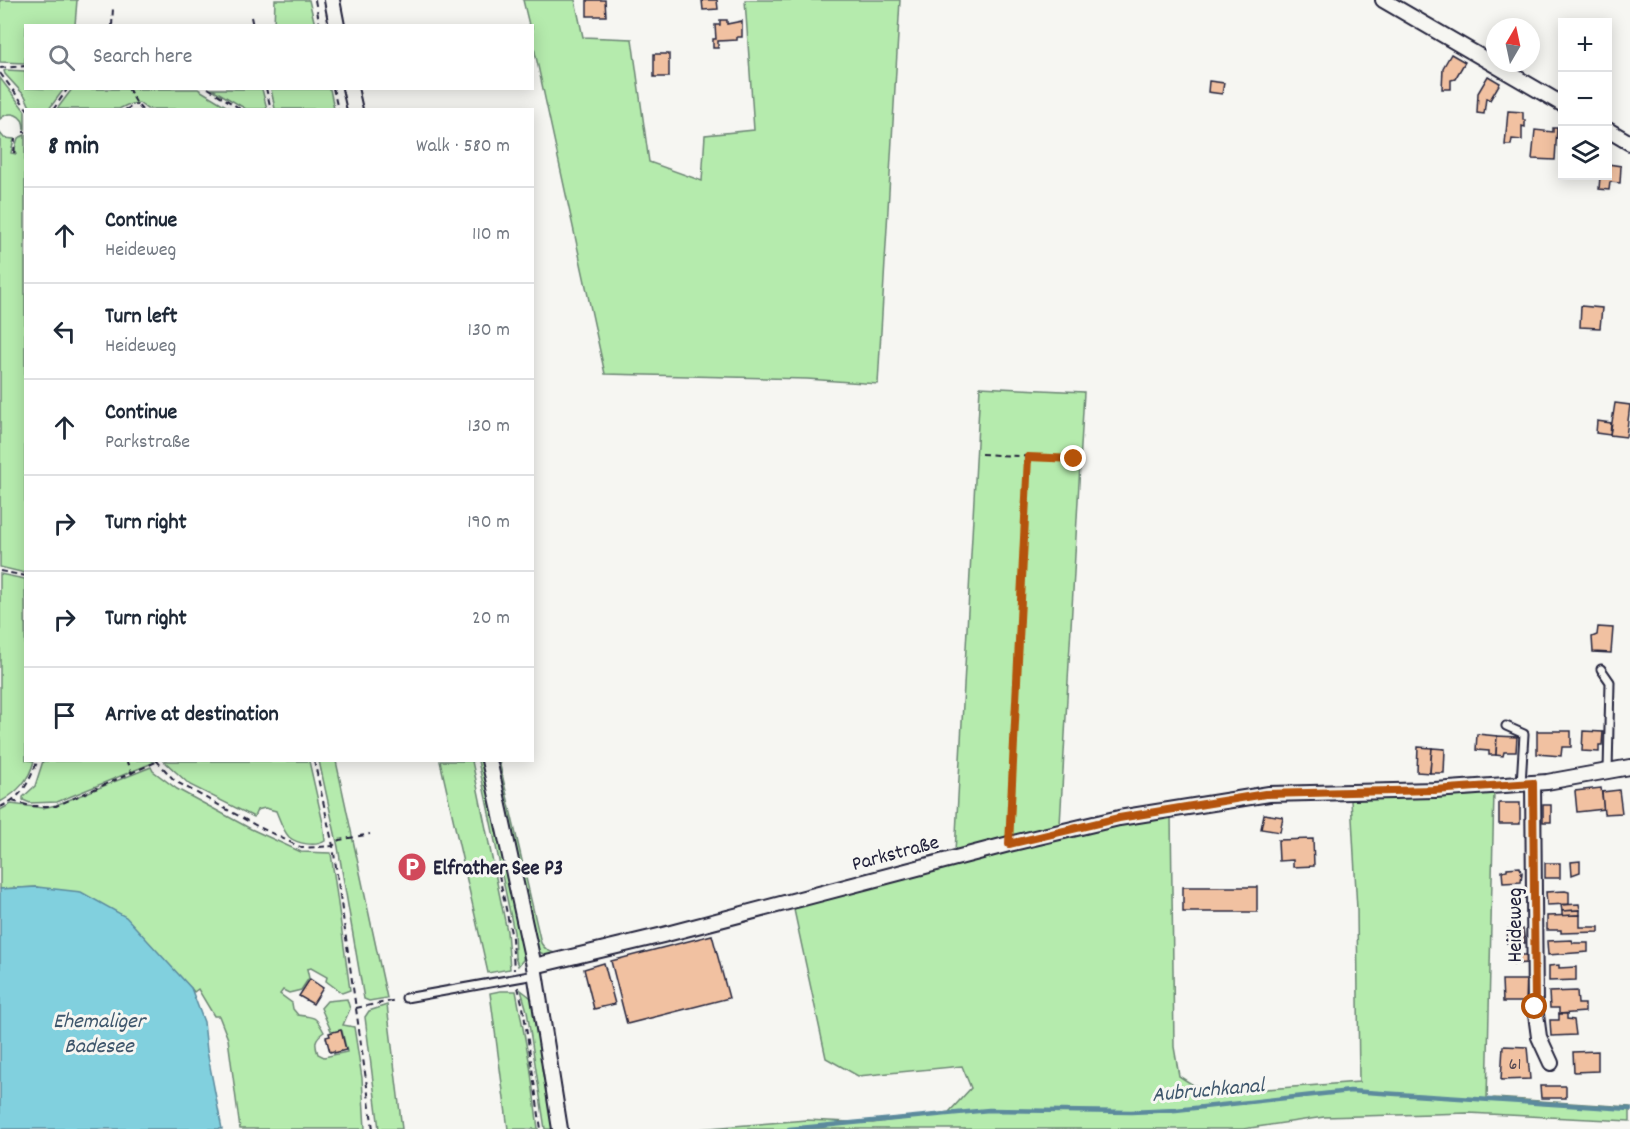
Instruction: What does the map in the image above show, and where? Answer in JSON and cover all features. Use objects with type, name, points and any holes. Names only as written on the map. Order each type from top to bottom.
[{"type":"street","points":[[332,0],[337,24]]},
{"type":"street","points":[[1383,0],[1558,101]]},
{"type":"street","points":[[350,90],[355,108]]},
{"type":"street","points":[[1612,132],[1630,143]]},
{"type":"street","points":[[489,762],[535,970],[560,1129]]},
{"type":"street","points":[[1527,784],[1630,767]]},
{"type":"street","name":"Parkstraße","points":[[535,970],[663,934],[1009,844],[1119,818],[1269,794],[1434,790],[1527,784]]},
{"type":"street","name":"Heideweg","points":[[1527,784],[1535,1007],[1539,1037],[1551,1063]]},
{"type":"lane","points":[[1600,669],[1610,682],[1608,771]]},
{"type":"lane","points":[[1506,726],[1524,734],[1527,784]]},
{"type":"lane","points":[[406,998],[515,978],[535,970]]},
{"type":"path","points":[[315,0],[320,24]]},
{"type":"path","points":[[112,24],[113,8]]},
{"type":"path","points":[[251,16],[253,24]]},
{"type":"path","points":[[0,68],[24,66]]},
{"type":"path","points":[[0,74],[26,108]]},
{"type":"path","points":[[54,108],[67,90]]},
{"type":"path","points":[[129,90],[140,108]]},
{"type":"path","points":[[211,90],[239,108]]},
{"type":"path","points":[[266,90],[271,108]]},
{"type":"path","points":[[333,90],[338,108]]},
{"type":"path","points":[[129,108],[137,104]]},
{"type":"path","points":[[14,153],[15,139]]},
{"type":"path","points":[[981,454],[1074,459]]},
{"type":"path","points":[[1009,844],[1028,457]]},
{"type":"path","points":[[0,571],[24,576]]},
{"type":"path","points":[[0,807],[12,801],[25,789],[37,762]]},
{"type":"path","points":[[127,762],[132,774]]},
{"type":"path","points":[[12,801],[32,806],[56,806],[132,774],[154,762]]},
{"type":"path","points":[[157,762],[175,781],[302,848],[333,846],[339,840],[370,834]]},
{"type":"path","points":[[314,762],[333,846],[373,1129]]},
{"type":"path","points":[[498,871],[512,938],[515,978],[523,1007],[541,1129]]},
{"type":"path","points":[[356,1008],[406,998]]},
{"type":"green space","points":[[0,0],[77,0],[75,24],[24,24],[24,63],[0,62]]},
{"type":"green space","points":[[275,0],[309,0],[315,24],[274,24]]},
{"type":"green space","points":[[523,0],[575,0],[583,37],[632,39],[649,162],[702,181],[705,135],[754,130],[745,0],[900,0],[878,384],[807,379],[605,374],[534,48],[534,24],[529,24]]},
{"type":"green space","points":[[4,71],[24,71],[24,90],[63,90],[50,108],[31,108],[25,96]]},
{"type":"green space","points":[[0,78],[24,110],[24,129],[22,120],[16,115],[4,116],[0,119]]},
{"type":"green space","points":[[71,90],[200,90],[229,108],[146,108],[139,103],[121,108],[58,108]]},
{"type":"green space","points":[[214,90],[262,90],[267,108],[244,108]]},
{"type":"green space","points":[[271,90],[330,90],[334,108],[275,108]]},
{"type":"green space","points":[[0,133],[4,138],[14,139],[11,153],[16,154],[18,138],[24,135],[24,573],[0,567]]},
{"type":"green space","points":[[980,387],[1084,392],[1060,825],[955,853]]},
{"type":"green space","points":[[0,574],[24,579],[24,762],[34,762],[22,785],[0,802]]},
{"type":"green space","points":[[43,762],[155,762],[57,802],[30,803],[23,800],[23,797],[35,786]]},
{"type":"green space","points":[[165,762],[309,762],[325,841],[312,844],[292,839],[285,831],[276,811],[265,808],[257,810],[254,817],[190,785]]},
{"type":"green space","points":[[319,762],[336,762],[387,998],[369,1001],[364,999],[338,847]]},
{"type":"green space","points":[[440,762],[472,762],[507,931],[510,969],[488,973]]},
{"type":"green space","points":[[478,762],[485,762],[524,952],[523,960],[518,966],[515,957],[514,932]]},
{"type":"green space","points":[[494,762],[499,762],[541,943],[549,951],[566,955],[550,957],[537,951]]},
{"type":"green space","points":[[151,767],[177,789],[251,829],[301,852],[331,853],[350,990],[342,993],[326,981],[327,977],[311,968],[307,969],[309,978],[301,990],[289,993],[283,990],[280,994],[292,1003],[298,1015],[311,1017],[319,1023],[324,1032],[317,1039],[316,1047],[318,1054],[324,1057],[347,1052],[342,1031],[332,1033],[321,1008],[327,1001],[347,999],[350,1009],[343,1025],[354,1027],[362,1078],[365,1129],[240,1129],[228,1039],[219,1016],[214,1016],[198,989],[194,992],[37,887],[0,889],[0,810],[11,804],[43,808],[56,805]]},
{"type":"green space","points":[[1494,791],[1487,1100],[1494,1098],[1630,1107],[1630,1121],[1468,1113],[1324,1117],[1243,1129],[697,1129],[806,1120],[873,1123],[949,1112],[971,1088],[962,1066],[858,1076],[826,1058],[793,905],[1115,823],[1171,814],[1174,1047],[1179,1076],[1193,1085],[1225,1092],[1359,1082],[1357,909],[1351,800]]},
{"type":"green space","points":[[521,990],[530,997],[534,1004],[553,1129],[545,1129],[527,1011]]},
{"type":"green space","points":[[516,991],[530,1065],[538,1129],[508,1129],[490,993]]},
{"type":"green space","points":[[387,1005],[402,1129],[379,1129],[365,1017],[369,1011]]},
{"type":"water","name":"Ehemaliger Badesee","points":[[37,887],[81,892],[126,917],[191,988],[204,1022],[207,1051],[222,1129],[0,1129],[0,889]]},
{"type":"building","points":[[587,0],[605,0],[606,16],[587,16]]},
{"type":"building","points":[[702,0],[717,0],[718,9],[703,10]]},
{"type":"building","points":[[720,20],[727,20],[727,24],[742,21],[742,37],[737,37],[737,40],[718,41],[718,48],[713,48],[713,39],[716,39],[715,25],[720,25]]},
{"type":"building","points":[[654,54],[669,54],[669,77],[654,77]]},
{"type":"building","points":[[1451,54],[1465,62],[1455,79],[1451,80],[1451,89],[1442,89],[1443,68]]},
{"type":"building","points":[[1488,76],[1500,83],[1490,100],[1486,98],[1484,114],[1477,113],[1478,93]]},
{"type":"building","points":[[1209,81],[1224,83],[1222,94],[1208,92]]},
{"type":"building","points":[[1508,111],[1523,112],[1525,127],[1522,126],[1522,140],[1512,139],[1511,145],[1505,145]]},
{"type":"building","points":[[1553,128],[1557,128],[1555,160],[1532,159],[1535,130],[1553,132]]},
{"type":"building","points":[[1612,165],[1621,166],[1620,183],[1610,182],[1609,190],[1599,189],[1600,180],[1612,180]]},
{"type":"building","points":[[1581,306],[1602,308],[1600,328],[1580,327]]},
{"type":"building","points":[[1615,403],[1630,405],[1626,437],[1610,435]]},
{"type":"building","points":[[1597,421],[1611,423],[1610,435],[1596,433]]},
{"type":"building","points":[[1598,627],[1613,628],[1611,653],[1593,652],[1592,637],[1597,635]]},
{"type":"building","points":[[1537,731],[1571,731],[1571,747],[1562,747],[1561,756],[1537,754]]},
{"type":"building","points":[[1583,731],[1603,732],[1599,752],[1582,751]]},
{"type":"building","points":[[1477,734],[1497,736],[1496,755],[1489,755],[1489,751],[1476,750]]},
{"type":"building","points":[[1497,736],[1517,737],[1516,752],[1504,752],[1503,756],[1496,755]]},
{"type":"building","points":[[1418,747],[1432,748],[1430,773],[1417,772]]},
{"type":"building","points":[[1432,748],[1445,749],[1444,773],[1430,773]]},
{"type":"building","points":[[1601,788],[1604,809],[1577,812],[1575,791]]},
{"type":"building","points":[[1619,790],[1622,813],[1604,814],[1602,792]]},
{"type":"building","points":[[1499,803],[1520,803],[1520,824],[1499,824]]},
{"type":"building","points":[[1543,805],[1551,805],[1551,822],[1543,822]]},
{"type":"building","points":[[1264,814],[1283,817],[1280,832],[1261,829]]},
{"type":"building","points":[[1313,839],[1314,866],[1293,867],[1293,860],[1279,861],[1278,840]]},
{"type":"building","points":[[1580,861],[1580,872],[1572,875],[1571,862]]},
{"type":"building","points":[[1545,863],[1560,863],[1560,878],[1545,878]]},
{"type":"building","points":[[1520,867],[1521,882],[1503,883],[1502,871],[1507,868]]},
{"type":"building","points":[[1183,887],[1257,887],[1257,912],[1183,912]]},
{"type":"building","points":[[1546,892],[1569,892],[1569,904],[1547,905]]},
{"type":"building","points":[[1579,904],[1580,910],[1562,911],[1561,905]]},
{"type":"building","points":[[1580,910],[1580,915],[1562,916],[1562,911]]},
{"type":"building","points":[[1580,915],[1580,927],[1599,927],[1599,932],[1561,933],[1561,930],[1547,930],[1547,916]]},
{"type":"building","points":[[1511,927],[1523,929],[1525,943],[1507,943],[1508,929]]},
{"type":"building","points":[[712,935],[729,998],[627,1024],[611,961]]},
{"type":"building","points":[[1572,940],[1573,943],[1588,943],[1588,952],[1548,955],[1547,941]]},
{"type":"building","points":[[1515,955],[1528,955],[1528,963],[1514,964]]},
{"type":"building","points":[[604,963],[615,1004],[594,1009],[584,969]]},
{"type":"building","points":[[1559,965],[1559,968],[1576,967],[1576,980],[1549,981],[1549,966]]},
{"type":"building","points":[[310,979],[323,988],[313,1004],[299,996]]},
{"type":"building","points":[[1502,980],[1527,980],[1526,1002],[1503,1002]]},
{"type":"building","points":[[1577,991],[1578,1004],[1585,1004],[1585,1012],[1559,1014],[1559,1008],[1550,1008],[1549,992]]},
{"type":"building","points":[[1559,1014],[1567,1014],[1567,1019],[1574,1020],[1576,1035],[1551,1036],[1550,1020],[1559,1020]]},
{"type":"building","points":[[341,1030],[346,1050],[330,1052],[326,1037],[330,1036],[329,1033]]},
{"type":"building","points":[[1503,1046],[1527,1047],[1530,1079],[1501,1080]]},
{"type":"building","points":[[1598,1051],[1598,1071],[1574,1072],[1573,1052]]},
{"type":"building","points":[[1540,1086],[1566,1086],[1566,1098],[1541,1098]]},
{"type":"waterway","name":"Aubruchkanal","points":[[789,1129],[989,1110],[1131,1112],[1176,1110],[1350,1091],[1630,1109]]},
{"type":"place","name":"Elfrather See P3","points":[[412,867]]},
{"type":"route","points":[[1074,459],[1028,457],[1007,839],[1009,844],[1119,818],[1265,794],[1434,790],[1533,783],[1535,1007]]}]
